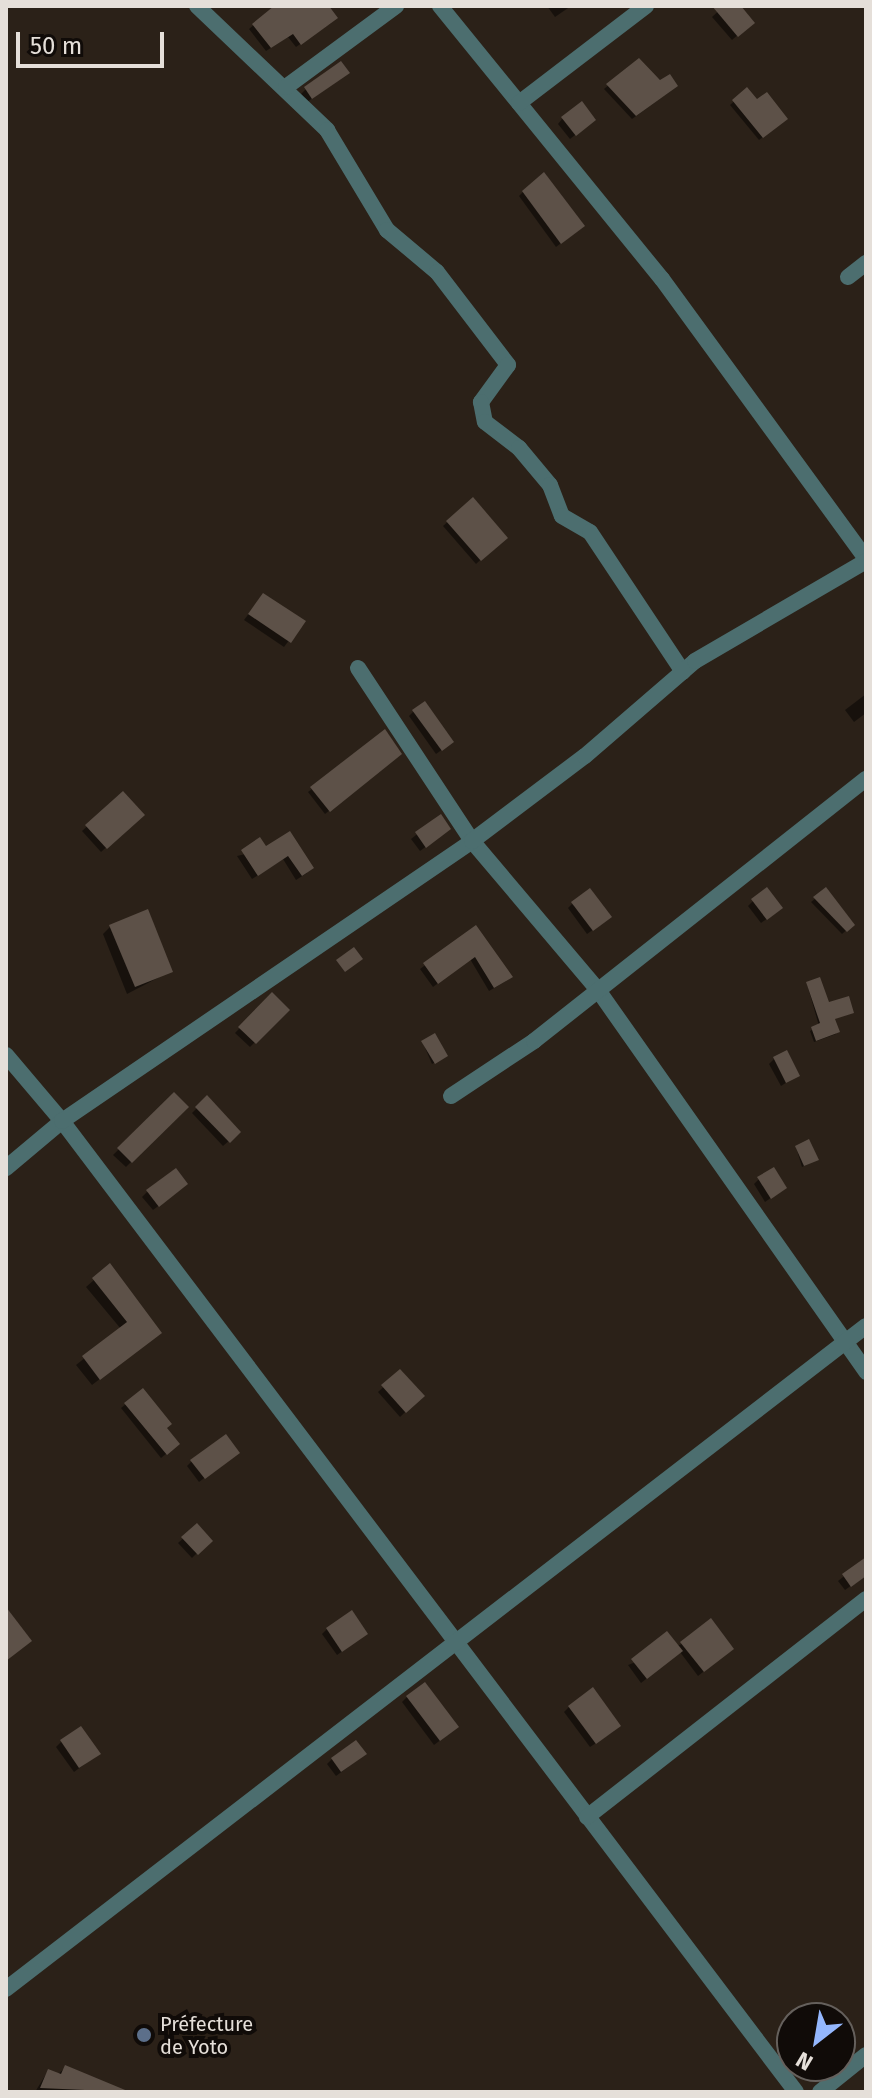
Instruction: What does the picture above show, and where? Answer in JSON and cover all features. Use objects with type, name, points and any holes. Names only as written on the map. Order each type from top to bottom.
[{"type":"street","points":[[197,6],[286,87],[327,130],[387,230],[437,272],[508,365],[481,402],[485,422],[519,448],[550,485],[562,516],[590,532],[683,672]]},
{"type":"street","points":[[286,87],[396,6]]},
{"type":"street","points":[[6,1168],[62,1121],[472,841],[585,756],[683,672],[866,560],[662,279],[440,6]]},
{"type":"street","points":[[519,103],[646,6]]},
{"type":"street","points":[[848,277],[866,263]]},
{"type":"street","points":[[358,668],[472,841],[598,990],[866,1372]]},
{"type":"street","points":[[451,1096],[534,1041],[866,779]]},
{"type":"street","points":[[6,1055],[62,1121],[796,2092]]},
{"type":"street","points":[[6,1989],[866,1326]]},
{"type":"street","points":[[587,1817],[866,1599]]},
{"type":"street","points":[[820,2092],[866,2055]]},
{"type":"building","points":[[274,6],[329,6],[338,18],[301,45],[293,34],[271,48],[252,24]]},
{"type":"building","points":[[712,6],[741,6],[755,23],[738,37]]},
{"type":"building","points":[[639,58],[660,80],[670,74],[678,86],[636,116],[606,84]]},
{"type":"building","points":[[341,61],[350,73],[312,99],[304,87]]},
{"type":"building","points":[[747,87],[757,99],[767,92],[788,119],[763,138],[732,100]]},
{"type":"building","points":[[582,101],[596,120],[576,136],[561,117]]},
{"type":"building","points":[[544,172],[585,226],[561,244],[522,191]]},
{"type":"building","points":[[473,497],[508,538],[481,561],[446,521]]},
{"type":"building","points":[[263,593],[306,621],[291,643],[248,614]]},
{"type":"building","points":[[425,701],[454,742],[442,751],[412,710]]},
{"type":"building","points":[[385,729],[402,754],[330,812],[310,787]]},
{"type":"building","points":[[123,791],[145,815],[107,849],[85,825]]},
{"type":"building","points":[[441,814],[451,829],[426,848],[415,832]]},
{"type":"building","points":[[290,831],[314,868],[302,876],[288,856],[258,876],[241,850],[260,837],[266,846]]},
{"type":"building","points":[[767,887],[783,908],[767,920],[751,899]]},
{"type":"building","points":[[826,887],[855,925],[847,932],[813,897]]},
{"type":"building","points":[[590,888],[612,917],[593,931],[571,902]]},
{"type":"building","points":[[148,909],[173,972],[135,987],[109,925]]},
{"type":"building","points":[[476,925],[513,977],[494,988],[475,957],[438,984],[423,963]]},
{"type":"building","points":[[354,947],[363,959],[345,972],[336,960]]},
{"type":"building","points":[[820,977],[829,1002],[849,996],[854,1013],[835,1019],[840,1032],[816,1041],[811,1027],[820,1023],[806,982]]},
{"type":"building","points":[[272,992],[290,1010],[256,1044],[238,1027]]},
{"type":"building","points":[[435,1033],[448,1056],[435,1064],[421,1041]]},
{"type":"building","points":[[787,1050],[800,1076],[786,1083],[773,1057]]},
{"type":"building","points":[[174,1092],[189,1107],[132,1163],[117,1148]]},
{"type":"building","points":[[207,1095],[241,1132],[230,1143],[195,1107]]},
{"type":"building","points":[[809,1139],[819,1160],[804,1166],[795,1146]]},
{"type":"building","points":[[774,1167],[787,1188],[771,1199],[757,1177]]},
{"type":"building","points":[[176,1168],[188,1184],[159,1207],[146,1190]]},
{"type":"building","points":[[110,1263],[162,1333],[100,1380],[82,1356],[127,1322],[92,1278]]},
{"type":"building","points":[[400,1369],[425,1396],[406,1413],[381,1385]]},
{"type":"building","points":[[143,1388],[172,1424],[167,1428],[180,1444],[167,1455],[124,1403]]},
{"type":"building","points":[[226,1434],[240,1453],[205,1479],[190,1460]]},
{"type":"building","points":[[197,1523],[213,1541],[198,1555],[181,1537]]},
{"type":"building","points":[[866,1557],[866,1576],[851,1587],[842,1574]]},
{"type":"building","points":[[6,1607],[32,1641],[6,1661]]},
{"type":"building","points":[[352,1610],[368,1634],[342,1652],[326,1628]]},
{"type":"building","points":[[711,1618],[734,1649],[704,1672],[680,1642]]},
{"type":"building","points":[[667,1631],[683,1651],[647,1679],[631,1659]]},
{"type":"building","points":[[425,1682],[459,1727],[440,1741],[406,1696]]},
{"type":"building","points":[[593,1687],[621,1726],[596,1744],[568,1706]]},
{"type":"building","points":[[81,1726],[101,1754],[79,1768],[60,1740]]},
{"type":"building","points":[[356,1740],[367,1754],[341,1772],[331,1758]]},
{"type":"building","points":[[65,2065],[130,2092],[40,2088],[48,2069],[61,2074]]},
{"type":"place","name":"Préfecture de Yoto","points":[[144,2035]]}]
